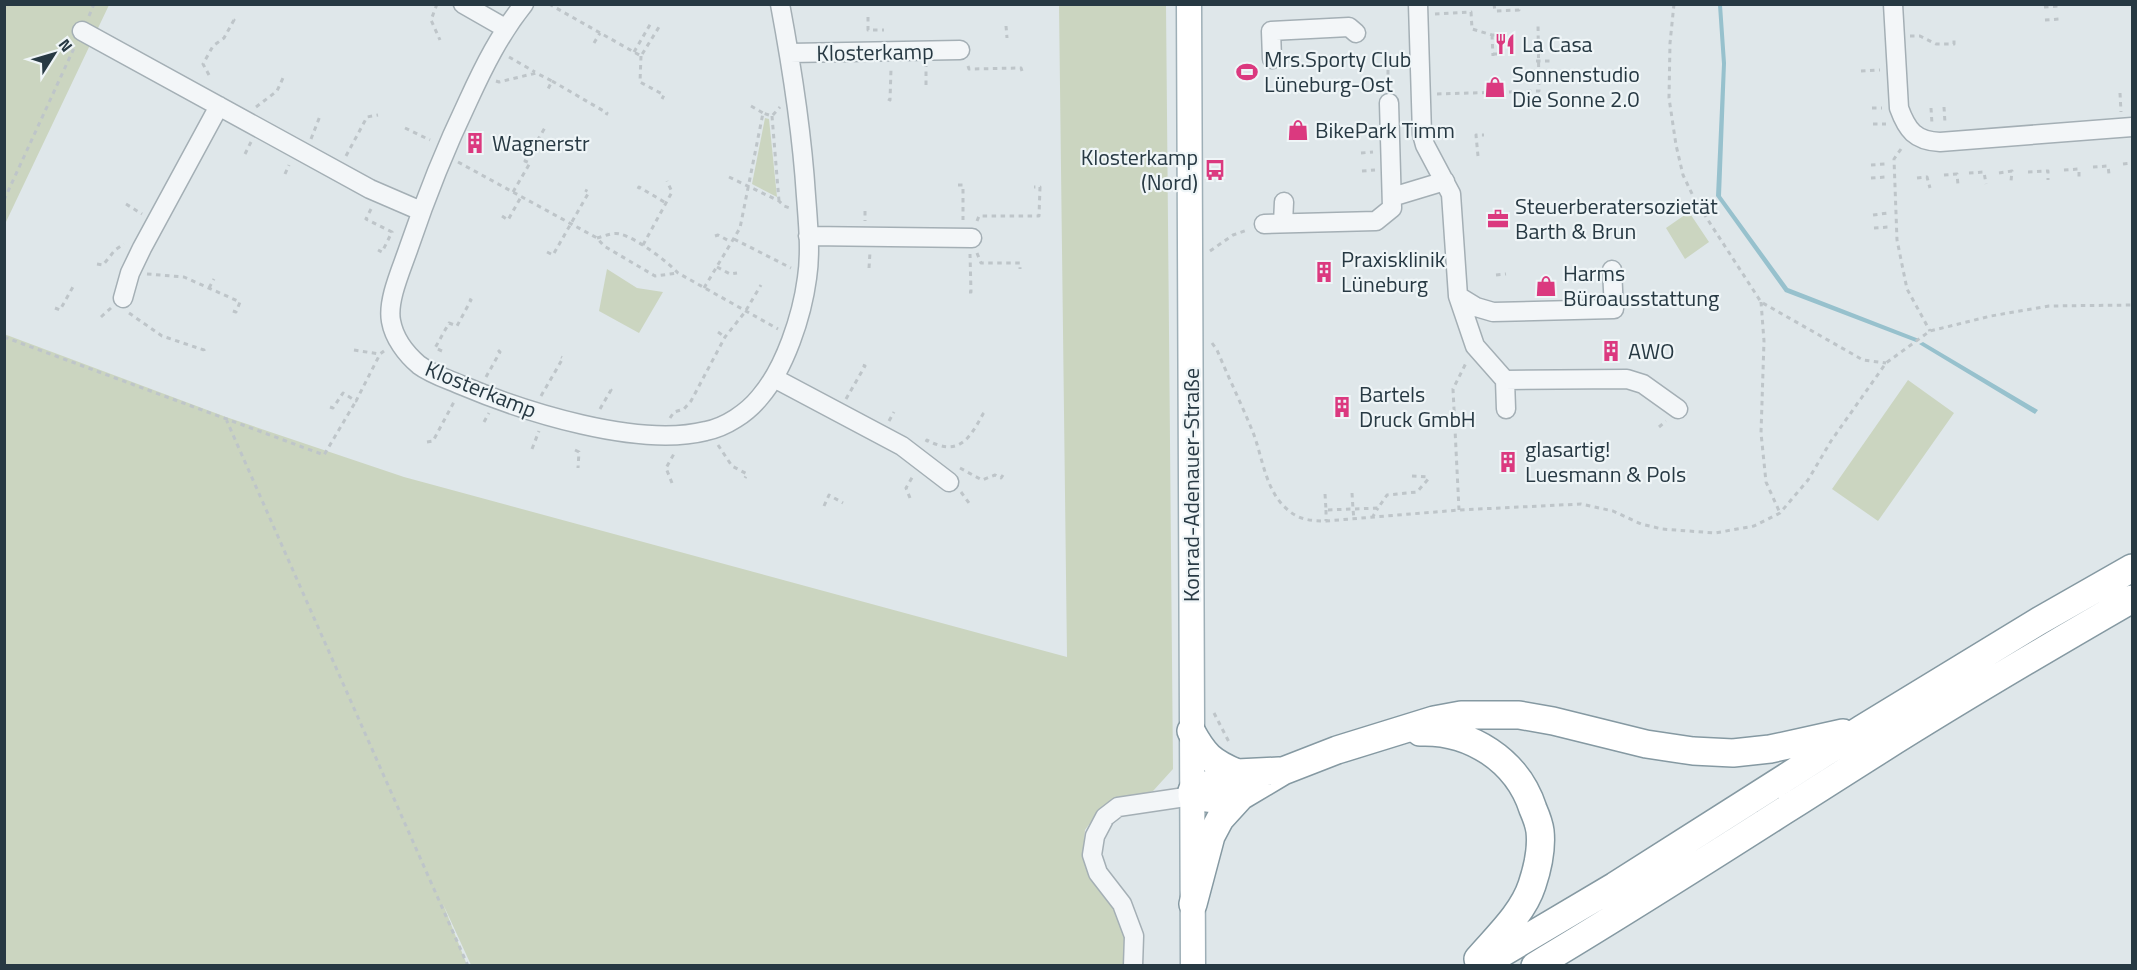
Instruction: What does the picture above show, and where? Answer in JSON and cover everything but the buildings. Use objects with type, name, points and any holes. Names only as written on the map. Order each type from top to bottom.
[{"type":"highway","points":[[1480,966],[1615,886],[1862,729],[2039,621],[2133,568]]},
{"type":"highway","points":[[1535,966],[1630,909],[1881,750],[2054,644],[2133,599]]},
{"type":"highway","points":[[1192,793],[1215,800],[1239,784],[1283,771],[1337,750],[1434,720],[1461,716],[1519,715],[1646,744],[1694,751],[1733,753],[1770,749],[1862,729]]},
{"type":"highway","points":[[1191,731],[1209,758],[1239,784]]},
{"type":"highway","points":[[1391,734],[1434,731],[1461,737],[1488,750],[1512,769],[1530,798],[1540,829],[1540,857],[1532,887],[1518,912],[1473,966]]},
{"type":"highway","points":[[1193,904],[1211,836],[1239,784]]},
{"type":"main road","name":"Konrad-Adenauer-Straße","points":[[1189,4],[1193,966]]},
{"type":"street","points":[[464,4],[505,28]]},
{"type":"street","name":"Klosterkamp","points":[[524,4],[505,28],[445,150],[397,281],[391,308],[391,322],[399,342],[421,367],[470,389],[532,411],[672,443],[709,431],[737,418],[759,399],[774,378],[792,338],[802,305],[808,277],[807,214],[801,133],[780,4]]},
{"type":"street","points":[[1893,4],[1899,108],[1905,124],[1917,136],[1940,142],[2133,128]]},
{"type":"street","points":[[1418,9],[1422,134],[1425,145],[1445,181],[1452,202],[1458,296],[1475,346],[1504,381],[1506,409]]},
{"type":"street","points":[[1272,59],[1271,31],[1348,27],[1356,33]]},
{"type":"street","points":[[82,31],[379,194],[421,211]]},
{"type":"street","name":"Klosterkamp","points":[[789,53],[960,50]]},
{"type":"street","points":[[1264,224],[1376,220],[1392,208],[1389,103]]},
{"type":"street","points":[[120,304],[130,273],[145,242],[219,106]]},
{"type":"street","points":[[1392,197],[1445,181]]},
{"type":"street","points":[[1283,223],[1284,202]]},
{"type":"street","points":[[808,236],[968,238]]},
{"type":"street","points":[[1458,296],[1476,307],[1493,312],[1614,309],[1612,270]]},
{"type":"street","points":[[774,378],[902,446],[922,454],[949,482]]},
{"type":"street","points":[[1504,381],[1628,379],[1643,384],[1678,410]]},
{"type":"street","points":[[1133,966],[1134,936],[1122,904],[1098,873],[1092,855],[1095,836],[1105,817],[1118,807],[1192,793]]},
{"type":"path","points":[[4,200],[94,4]]},
{"type":"path","points":[[437,4],[430,20],[440,40]]},
{"type":"path","points":[[549,4],[641,56]]},
{"type":"path","points":[[1494,4],[1495,11],[1519,10],[1519,8]]},
{"type":"path","points":[[1674,4],[1670,43],[1669,98],[1683,175],[1695,200],[1761,302],[1863,360],[1886,363]]},
{"type":"path","points":[[2044,7],[2059,6]]},
{"type":"path","points":[[1418,9],[1471,12],[1472,29],[1492,35],[1501,35]]},
{"type":"path","points":[[868,17],[868,30],[884,30]]},
{"type":"path","points":[[2045,20],[2060,19]]},
{"type":"path","points":[[209,75],[203,64],[213,46],[224,38],[234,20],[232,20]]},
{"type":"path","points":[[634,52],[651,23],[649,22]]},
{"type":"path","points":[[1421,94],[1539,91],[1538,24]]},
{"type":"path","points":[[1006,26],[1007,38]]},
{"type":"path","points":[[662,29],[659,27],[641,56],[640,82],[664,95],[662,99]]},
{"type":"path","points":[[594,44],[600,33]]},
{"type":"path","points":[[1492,35],[1493,55],[1502,54]]},
{"type":"path","points":[[1894,37],[1920,36],[1936,44],[1954,44],[1954,39]]},
{"type":"path","points":[[494,49],[607,113],[606,115]]},
{"type":"path","points":[[960,50],[969,69],[1021,68],[1022,71]]},
{"type":"path","points":[[888,99],[890,100],[891,51]]},
{"type":"path","points":[[1537,61],[1554,61]]},
{"type":"path","points":[[1374,67],[1388,66]]},
{"type":"path","points":[[481,74],[499,82],[536,73]]},
{"type":"path","points":[[246,121],[254,108],[277,91],[283,78],[280,77]]},
{"type":"path","points":[[547,91],[552,81]]},
{"type":"path","points":[[779,201],[772,116],[784,101]]},
{"type":"path","points":[[751,106],[772,116]]},
{"type":"path","points":[[704,288],[740,228],[763,113]]},
{"type":"path","points":[[338,172],[368,117],[378,115]]},
{"type":"path","points":[[306,154],[315,124],[320,116]]},
{"type":"path","points":[[513,192],[530,163],[525,161],[546,126]]},
{"type":"path","points":[[405,128],[513,192],[597,238],[604,246],[655,276],[678,273]]},
{"type":"path","points":[[1478,156],[1476,135],[1484,135]]},
{"type":"path","points":[[1901,149],[1894,159],[1897,240],[1906,289],[1930,331]]},
{"type":"path","points":[[2123,164],[2133,163]]},
{"type":"path","points":[[1870,165],[1886,164]]},
{"type":"path","points":[[2093,167],[2108,166],[2109,174]]},
{"type":"path","points":[[2064,170],[2079,170],[2079,177]]},
{"type":"path","points":[[1999,172],[2012,171],[2011,181]]},
{"type":"path","points":[[2028,172],[2048,171],[2048,180]]},
{"type":"path","points":[[1970,172],[1984,172],[1986,184]]},
{"type":"path","points":[[1944,175],[1957,174],[1958,185]]},
{"type":"path","points":[[729,177],[749,185],[784,206],[807,214]]},
{"type":"path","points":[[1871,178],[1886,177]]},
{"type":"path","points":[[1917,178],[1927,177],[1930,188]]},
{"type":"path","points":[[643,246],[672,192],[667,181]]},
{"type":"path","points":[[958,184],[963,185],[968,238],[971,292],[969,292]]},
{"type":"path","points":[[638,189],[639,187],[666,203]]},
{"type":"path","points":[[968,238],[979,216],[1039,216],[1040,187],[1034,187]]},
{"type":"path","points":[[547,252],[553,255],[589,192],[585,190]]},
{"type":"path","points":[[378,250],[382,252],[392,232],[366,219],[379,194]]},
{"type":"path","points":[[502,216],[508,220],[521,196]]},
{"type":"path","points":[[1874,214],[1888,213]]},
{"type":"path","points":[[1205,252],[1212,251],[1233,235],[1264,224]]},
{"type":"path","points":[[1874,228],[1889,227]]},
{"type":"path","points":[[597,238],[613,233],[622,234],[668,262],[678,273],[792,338]]},
{"type":"path","points":[[715,236],[718,235],[731,242]]},
{"type":"path","points":[[968,238],[981,262],[1020,263],[1020,269]]},
{"type":"path","points":[[734,239],[808,277]]},
{"type":"path","points":[[97,264],[103,265],[115,250],[129,241]]},
{"type":"path","points":[[717,267],[730,274],[737,273]]},
{"type":"path","points":[[130,273],[184,277],[240,302],[236,312],[230,310]]},
{"type":"path","points":[[1496,275],[1506,274]]},
{"type":"path","points":[[209,288],[214,279]]},
{"type":"path","points":[[55,308],[60,310],[74,285]]},
{"type":"path","points":[[672,483],[666,468],[672,443],[669,420],[674,412],[684,409],[691,401],[725,337],[745,312],[761,285]]},
{"type":"path","points":[[442,351],[435,348],[449,323],[457,326],[471,300],[467,298]]},
{"type":"path","points":[[1761,302],[1764,341],[1761,433],[1766,482],[1780,513]]},
{"type":"path","points":[[101,317],[120,304],[162,336],[204,350],[204,353]]},
{"type":"path","points":[[1207,336],[1217,351],[1250,426],[1264,470],[1276,497],[1286,509],[1298,517],[1312,521],[1354,520],[1459,510],[1581,504],[1613,511],[1641,524],[1662,529],[1714,533],[1754,526],[1780,513],[1808,480],[1886,363],[1930,331],[1990,316],[2049,306],[2133,305]]},
{"type":"path","points":[[718,332],[725,337]]},
{"type":"path","points":[[4,337],[324,454],[356,401],[380,354],[399,342]]},
{"type":"path","points":[[1459,510],[1453,389],[1475,346]]},
{"type":"path","points":[[354,350],[380,354]]},
{"type":"path","points":[[427,442],[433,441],[500,352],[498,350]]},
{"type":"path","points":[[532,411],[563,358],[561,357]]},
{"type":"path","points":[[839,412],[865,366],[862,365]]},
{"type":"path","points":[[590,426],[610,390],[608,388]]},
{"type":"path","points":[[330,407],[333,408],[343,393],[356,401]]},
{"type":"path","points":[[910,498],[906,488],[927,440],[938,446],[951,448],[964,442],[971,435],[982,414],[979,412]]},
{"type":"path","points":[[226,419],[468,966]]},
{"type":"path","points":[[709,431],[732,465],[747,474],[745,478]]},
{"type":"path","points":[[575,450],[579,452],[579,468]]},
{"type":"path","points":[[949,482],[958,466],[982,480],[995,475],[1002,478],[1003,475]]},
{"type":"path","points":[[1372,518],[1387,495],[1417,492],[1430,477],[1412,476]]},
{"type":"path","points":[[1352,493],[1354,520]]},
{"type":"path","points":[[1325,494],[1326,521]]},
{"type":"path","points":[[824,506],[829,495],[843,502]]},
{"type":"path","points":[[1326,510],[1378,508]]},
{"type":"green space","points":[[5,5],[109,5],[5,224]]},
{"type":"green space","points":[[1059,5],[1166,5],[1173,769],[1153,791],[1129,797],[1099,811],[1085,830],[1083,855],[1091,877],[1115,907],[1127,937],[1126,965],[471,965],[443,904],[467,965],[5,965],[4,334],[226,417],[404,477],[1067,657]]},
{"type":"green space","points":[[765,118],[769,119],[777,197],[752,184]]},
{"type":"green space","points":[[1689,212],[1709,242],[1685,259],[1666,228]]},
{"type":"green space","points":[[607,269],[637,288],[663,292],[639,333],[599,311]]},
{"type":"green space","points":[[1908,380],[1954,413],[1878,521],[1832,489]]},
{"type":"water","points":[[1718,5],[1722,5],[1726,63],[1721,196],[1788,288],[1919,339],[1916,342],[1785,292],[1716,196],[1722,64]]},
{"type":"water","points":[[1923,342],[2038,410],[2035,414],[1919,344]]},
{"type":"place","name":"La Casa","points":[[1505,44]]},
{"type":"place","name":"Mrs.Sporty Club Lüneburg-Ost","points":[[1247,72]]},
{"type":"place","name":"Sonnenstudio Die Sonne 2.0","points":[[1495,87]]},
{"type":"place","name":"BikePark Timm","points":[[1298,130]]},
{"type":"place","name":"Wagnerstr","points":[[475,143]]},
{"type":"place","name":"Klosterkamp (Nord)","points":[[1215,170]]},
{"type":"place","name":"Steuerberatersozietät Barth & Brun","points":[[1498,219]]},
{"type":"place","name":"Praxisklinik Lüneburg","points":[[1324,272]]},
{"type":"place","name":"Harms Büroausstattung","points":[[1546,286]]},
{"type":"place","name":"AWO","points":[[1611,351]]},
{"type":"place","name":"Bartels Druck GmbH","points":[[1342,407]]},
{"type":"place","name":"glasartig! Luesmann & Pols","points":[[1508,462]]}]
